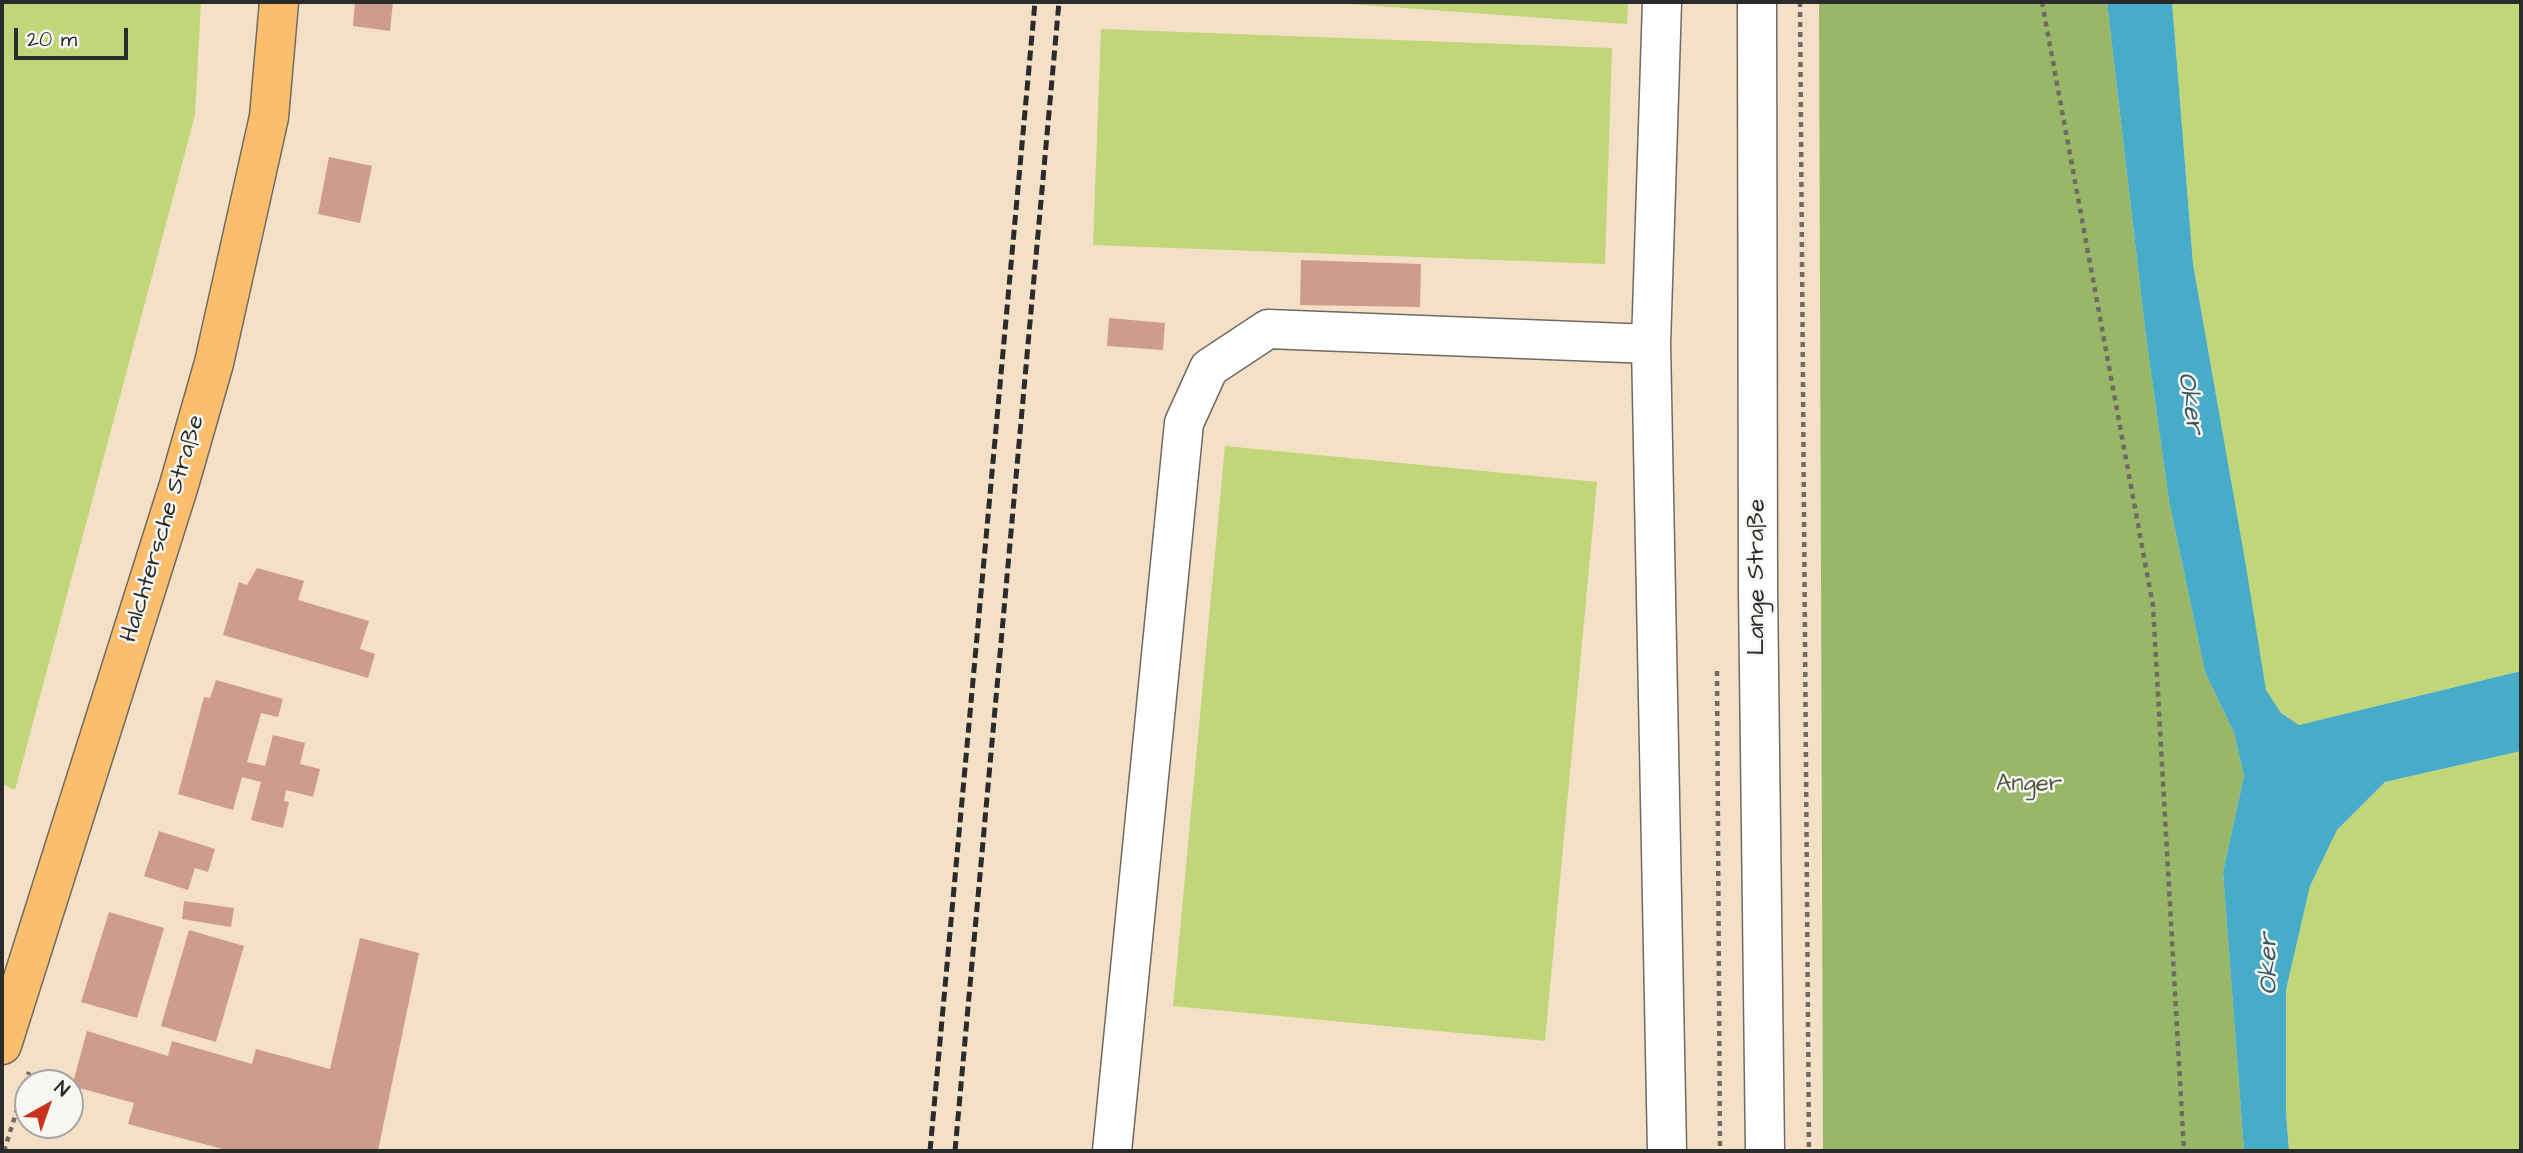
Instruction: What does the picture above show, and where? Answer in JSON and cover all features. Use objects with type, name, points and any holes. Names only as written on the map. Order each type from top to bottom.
[{"type":"main road","name":"Halchtersche Straße","points":[[2,1045],[179,485],[214,363],[269,117],[279,2]]},
{"type":"street","points":[[1662,2],[1651,344],[1667,1151]]},
{"type":"street","name":"Lange Straße","points":[[1757,2],[1758,589],[1765,1151]]},
{"type":"street","points":[[1112,1151],[1184,422],[1209,368],[1268,329],[1651,344]]},
{"type":"path","points":[[1800,2],[1809,1151]]},
{"type":"path","points":[[2042,2],[2152,606],[2184,1151]]},
{"type":"green space","points":[[2,2],[201,2],[195,115],[15,790],[2,784]]},
{"type":"green space","points":[[1320,2],[1628,2],[1627,24]]},
{"type":"green space","name":"Anger","points":[[1819,2],[2107,2],[2146,337],[2169,501],[2205,672],[2234,733],[2244,776],[2223,872],[2244,1151],[1823,1151]]},
{"type":"green space","points":[[2172,2],[2521,2],[2521,671],[2299,725],[2281,713],[2265,690],[2193,264]]},
{"type":"green space","points":[[1101,29],[1612,48],[1605,264],[1093,245]]},
{"type":"green space","points":[[1225,446],[1597,482],[1545,1041],[1173,1006]]},
{"type":"green space","points":[[2521,751],[2521,1151],[2289,1151],[2286,1114],[2286,990],[2310,886],[2337,830],[2385,782]]},
{"type":"water","name":"Oker","points":[[2107,2],[2172,2],[2193,264],[2266,690],[2281,713],[2299,725],[2521,671],[2521,751],[2385,782],[2337,830],[2310,886],[2286,990],[2286,1114],[2289,1151],[2244,1151],[2223,872],[2244,776],[2234,733],[2205,672],[2169,501],[2146,337]]},
{"type":"building","points":[[355,2],[393,2],[390,31],[353,26]]},
{"type":"building","points":[[329,157],[372,166],[360,223],[318,214]]},
{"type":"building","points":[[1301,260],[1421,264],[1420,307],[1300,305]]},
{"type":"building","points":[[1109,318],[1165,323],[1163,350],[1107,346]]},
{"type":"building","points":[[257,568],[304,581],[298,600],[369,621],[360,649],[375,654],[368,678],[223,635],[239,582],[247,585]]},
{"type":"building","points":[[216,680],[283,699],[278,717],[261,713],[247,762],[265,766],[273,735],[305,743],[300,764],[320,769],[313,797],[286,790],[284,801],[289,802],[283,828],[251,820],[261,782],[242,777],[233,810],[178,794],[204,697],[210,698]]},
{"type":"building","points":[[159,831],[215,849],[208,872],[195,868],[188,890],[144,876]]},
{"type":"building","points":[[184,901],[234,908],[231,927],[182,919]]},
{"type":"building","points":[[109,912],[164,928],[137,1018],[81,1002]]},
{"type":"building","points":[[189,930],[244,946],[216,1042],[161,1026]]},
{"type":"building","points":[[360,938],[419,953],[378,1151],[230,1151],[128,1124],[134,1103],[84,1089],[84,1069],[77,1069],[87,1031],[168,1056],[172,1041],[252,1064],[256,1049],[330,1069]]},
{"type":"railway","points":[[930,1151],[1035,2]]},
{"type":"railway","points":[[955,1151],[1059,2]]}]
